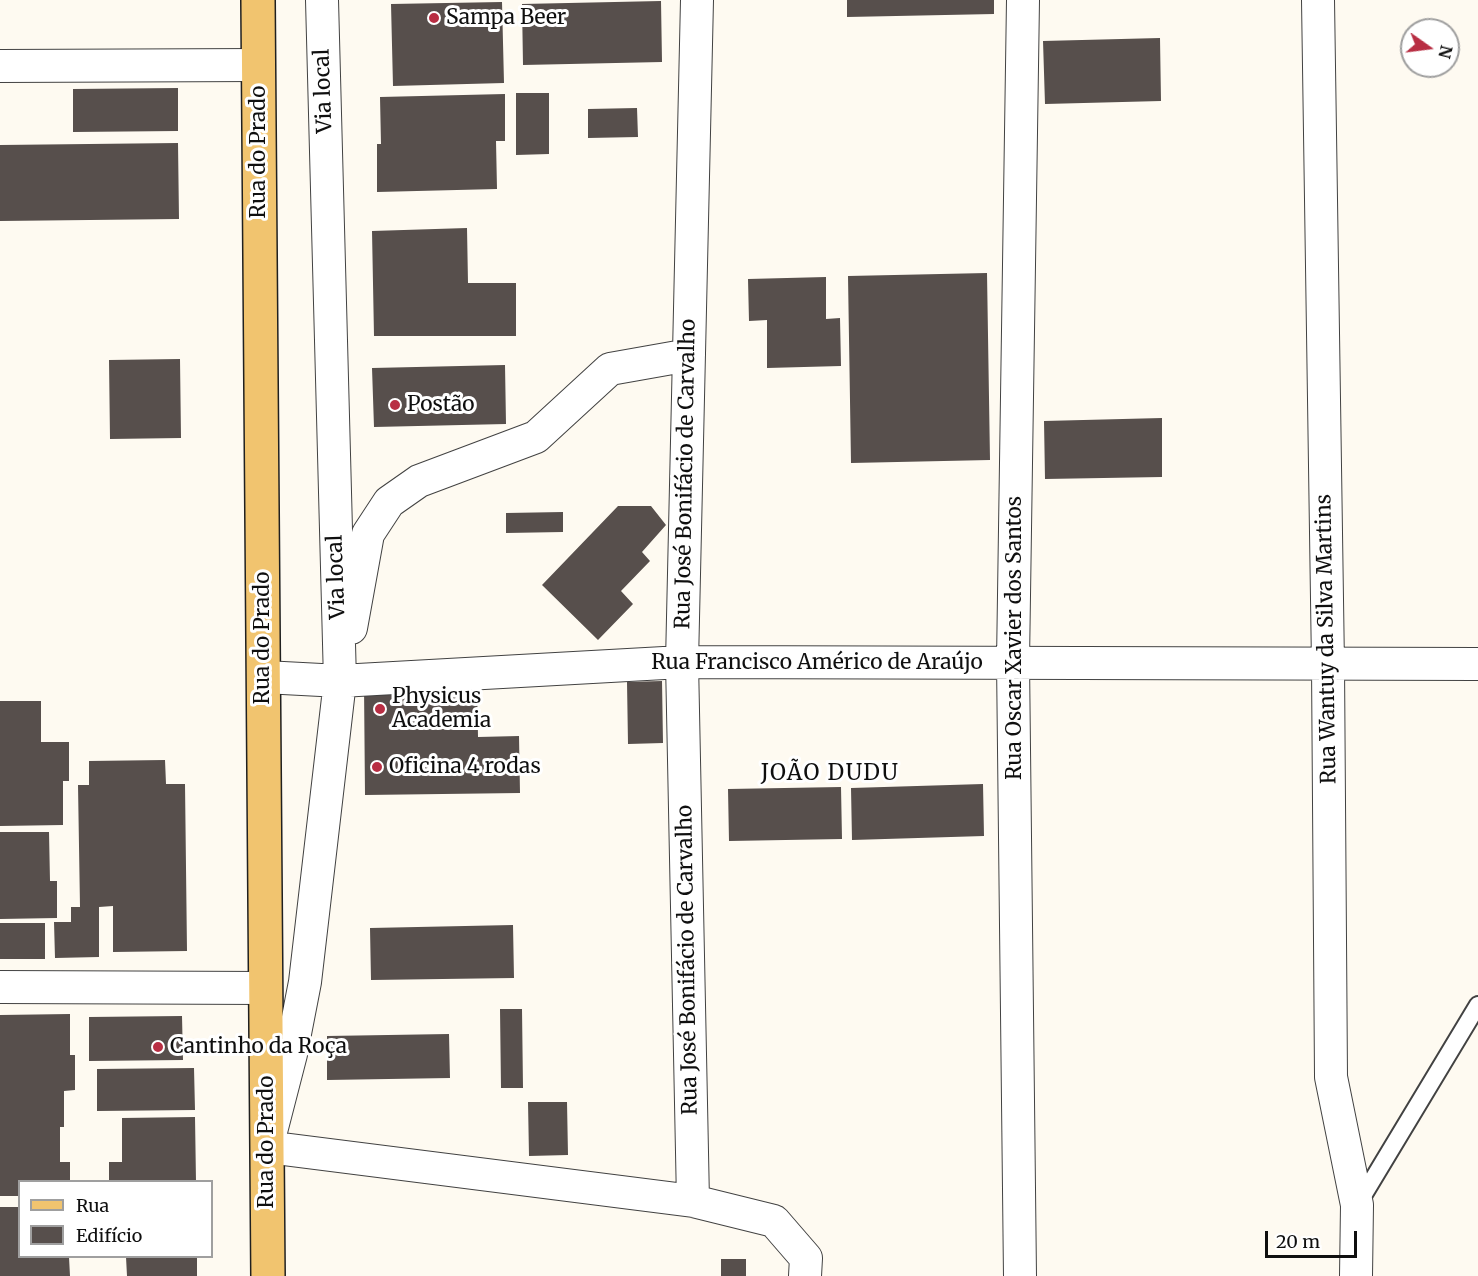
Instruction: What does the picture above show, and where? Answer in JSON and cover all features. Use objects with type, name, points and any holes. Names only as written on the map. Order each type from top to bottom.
[{"type":"main road","name":"Rua do Prado","points":[[258,0],[268,1276]]},
{"type":"street","name":"Via local","points":[[267,1147],[291,1054],[305,982],[340,681],[322,0]]},
{"type":"street","name":"Rua José Bonifácio de Carvalho","points":[[693,1201],[682,662],[697,0]]},
{"type":"street","name":"Rua Oscar Xavier dos Santos","points":[[1020,1276],[1013,661],[1023,0]]},
{"type":"street","name":"Rua Wantuy da Silva Martins","points":[[1318,0],[1328,665],[1331,1077],[1357,1205],[1356,1276]]},
{"type":"street","points":[[0,66],[259,65]]},
{"type":"street","points":[[340,681],[363,573],[368,534],[389,502],[419,481],[536,437],[610,369],[689,355]]},
{"type":"street","name":"Rua Francisco Américo de Araújo","points":[[264,677],[340,681],[682,662],[1013,661],[1328,665],[1478,664]]},
{"type":"street","points":[[0,987],[266,988]]},
{"type":"street","points":[[267,1147],[693,1201],[774,1221],[806,1258],[805,1276]]},
{"type":"lane","points":[[1357,1205],[1478,1005]]},
{"type":"building","points":[[847,0],[994,0],[994,14],[847,17]]},
{"type":"building","points":[[661,1],[662,62],[523,65],[522,4]]},
{"type":"building","points":[[502,2],[504,83],[393,86],[391,4]]},
{"type":"building","points":[[1160,38],[1161,101],[1045,104],[1043,41]]},
{"type":"building","points":[[178,88],[178,131],[73,132],[73,89]]},
{"type":"building","points":[[516,93],[549,93],[549,154],[516,155]]},
{"type":"building","points":[[505,94],[505,141],[496,141],[497,189],[377,192],[377,144],[381,144],[380,97]]},
{"type":"building","points":[[637,108],[638,137],[588,138],[588,109]]},
{"type":"building","points":[[178,143],[179,219],[0,221],[0,145]]},
{"type":"building","points":[[467,228],[468,283],[516,283],[516,336],[374,336],[372,231]]},
{"type":"building","points":[[987,273],[990,460],[851,463],[848,276]]},
{"type":"building","points":[[826,277],[826,319],[840,318],[841,366],[767,368],[767,320],[749,321],[748,279]]},
{"type":"building","points":[[180,359],[181,438],[110,439],[109,360]]},
{"type":"building","points":[[505,365],[506,424],[374,427],[372,368]]},
{"type":"building","points":[[1162,418],[1162,477],[1045,479],[1044,421]]},
{"type":"building","points":[[618,506],[651,506],[666,525],[642,552],[650,561],[621,591],[633,604],[598,640],[542,585]]},
{"type":"building","points":[[563,512],[563,532],[506,533],[506,513]]},
{"type":"building","points":[[662,681],[663,743],[628,744],[627,682]]},
{"type":"building","points":[[477,684],[478,737],[519,736],[520,793],[365,795],[364,686]]},
{"type":"building","points":[[0,701],[41,701],[41,742],[69,742],[69,781],[63,781],[63,825],[0,826]]},
{"type":"building","points":[[165,760],[166,784],[185,784],[187,951],[113,952],[113,906],[99,907],[99,957],[55,958],[54,922],[71,922],[71,907],[80,907],[78,785],[89,785],[89,761]]},
{"type":"building","points":[[983,784],[984,836],[852,840],[851,788]]},
{"type":"building","points":[[841,787],[842,839],[729,841],[728,789]]},
{"type":"building","points":[[0,832],[49,832],[50,881],[57,881],[57,918],[0,919]]},
{"type":"building","points":[[0,923],[45,923],[45,959],[0,959]]},
{"type":"building","points":[[513,925],[514,978],[371,980],[370,928]]},
{"type":"building","points":[[500,1009],[522,1009],[523,1088],[501,1088]]},
{"type":"building","points":[[70,1014],[70,1055],[75,1055],[75,1090],[64,1091],[64,1127],[60,1127],[60,1162],[70,1162],[70,1180],[18,1180],[18,1196],[0,1196],[0,1015]]},
{"type":"building","points":[[182,1016],[183,1060],[89,1061],[89,1017]]},
{"type":"building","points":[[449,1034],[450,1078],[327,1080],[327,1036]]},
{"type":"building","points":[[194,1068],[195,1110],[97,1111],[97,1069]]},
{"type":"building","points":[[528,1102],[567,1102],[568,1155],[529,1156]]},
{"type":"building","points":[[195,1117],[196,1180],[109,1180],[109,1162],[122,1162],[122,1118]]},
{"type":"building","points":[[0,1207],[18,1207],[18,1258],[69,1258],[70,1276],[0,1276]]},
{"type":"building","points":[[126,1258],[197,1258],[197,1276],[127,1276]]},
{"type":"building","points":[[721,1259],[746,1259],[746,1276],[721,1276]]},
{"type":"place","name":"Sampa Beer","points":[[434,18]]},
{"type":"place","name":"Postão","points":[[395,405]]},
{"type":"place","name":"Physicus Academia","points":[[380,709]]},
{"type":"place","name":"Oficina 4 rodas","points":[[377,767]]},
{"type":"place","name":"Cantinho da Roça","points":[[158,1047]]},
{"type":"district","name":"JOÃO DUDU","points":[[830,774]]}]
